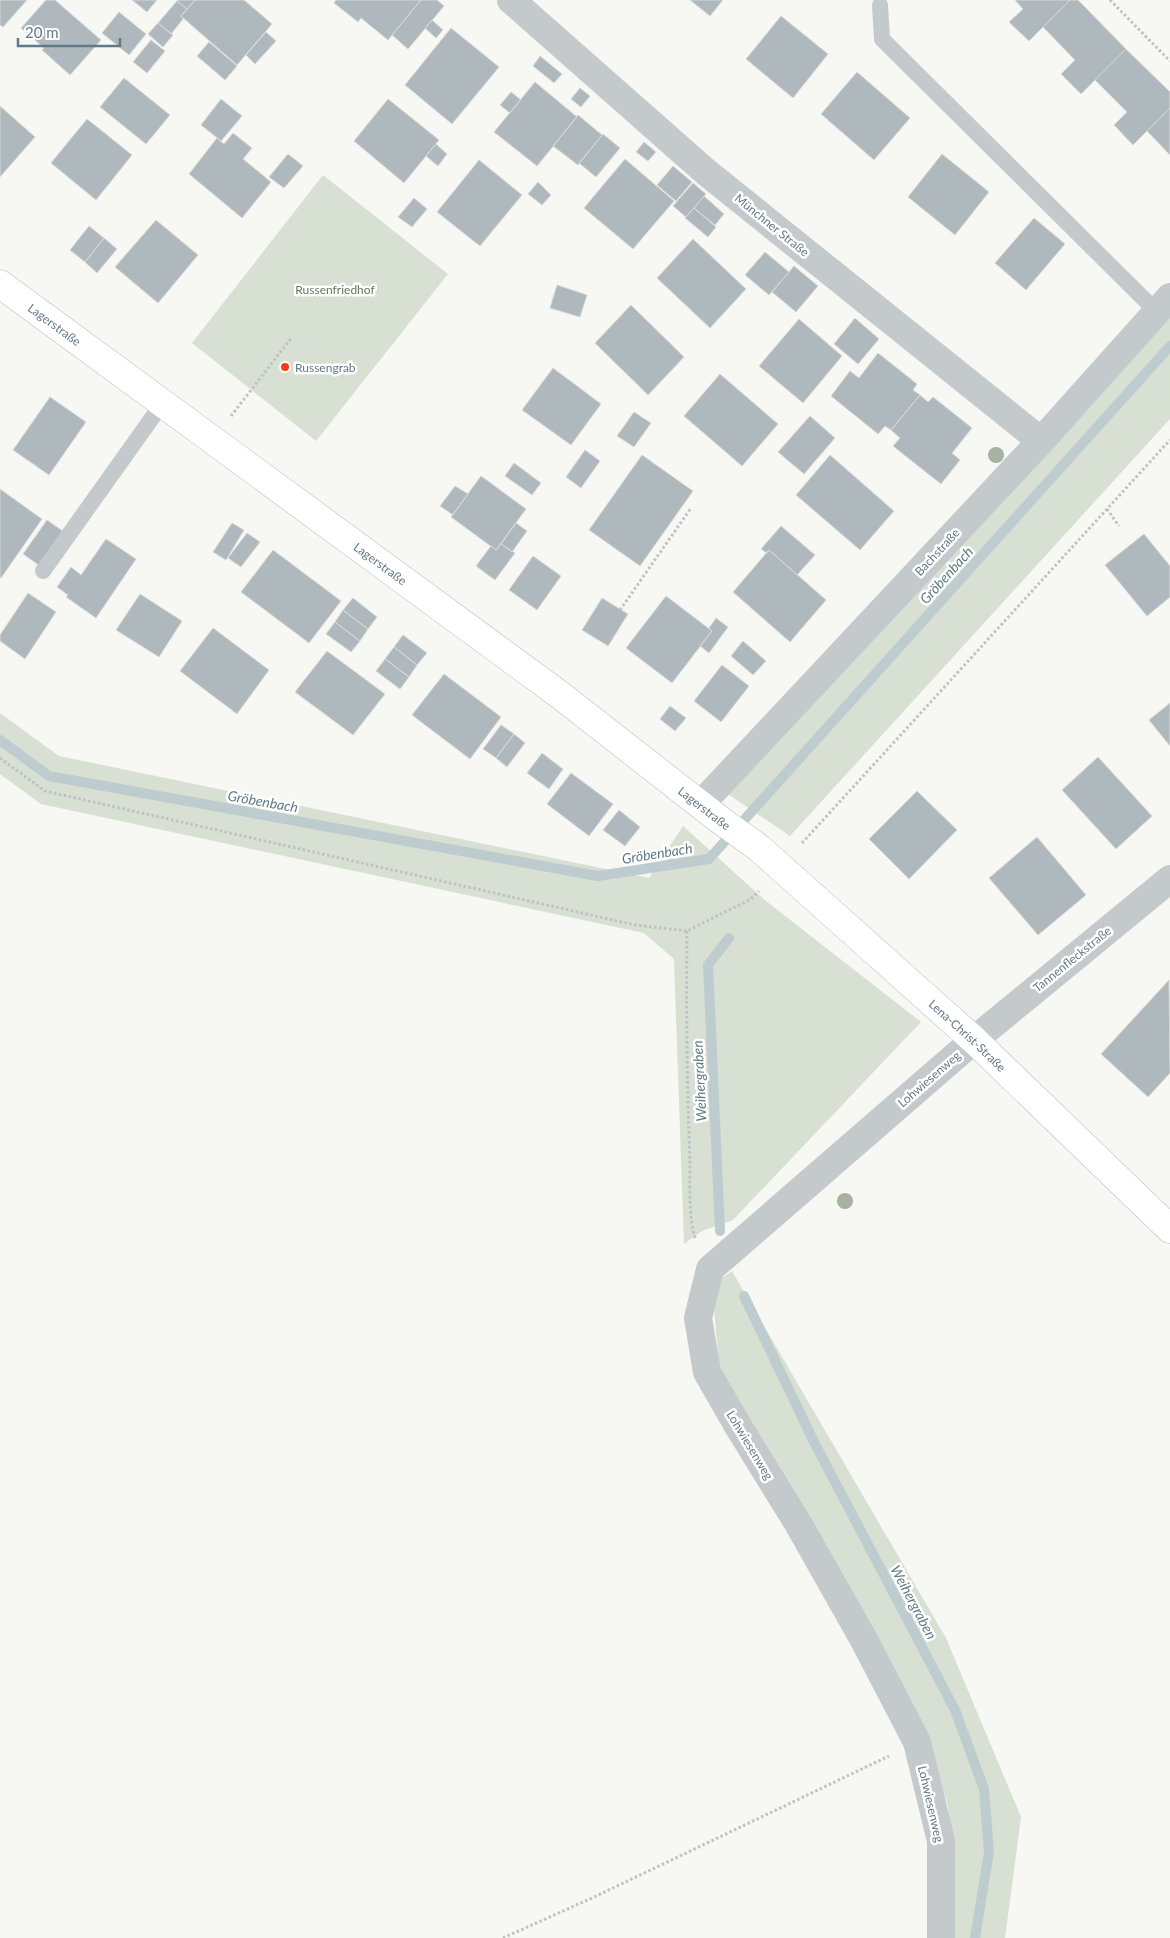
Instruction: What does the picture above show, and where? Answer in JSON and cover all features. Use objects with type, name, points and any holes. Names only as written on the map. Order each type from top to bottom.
[{"type":"street","name":"Münchner Straße","points":[[512,0],[706,172],[1041,441]]},
{"type":"street","name":"Lagerstraße","points":[[0,284],[560,695],[759,848]]},
{"type":"street","name":"Bachstraße","points":[[711,812],[1163,305]]},
{"type":"street","name":"Lena-Christ-Straße","points":[[759,848],[974,1040],[1170,1229]]},
{"type":"street","name":"Tannenfleckstraße","points":[[974,1040],[1170,878]]},
{"type":"street","name":"Lohwiesenweg","points":[[941,1938],[941,1841],[916,1742],[864,1640],[804,1533],[707,1372],[698,1318],[710,1269],[974,1040]]},
{"type":"lane","points":[[880,6],[882,39],[1163,305]]},
{"type":"lane","points":[[43,571],[162,404]]},
{"type":"path","points":[[1110,0],[1170,61]]},
{"type":"path","points":[[234,411],[292,337]]},
{"type":"path","points":[[0,758],[45,791],[625,923],[687,931],[751,899],[1170,440]]},
{"type":"path","points":[[620,610],[691,508]]},
{"type":"path","points":[[1107,509],[1119,526]]},
{"type":"path","points":[[687,931],[685,1028],[692,1205],[694,1234],[710,1269]]},
{"type":"path","points":[[503,1938],[601,1894],[916,1742]]},
{"type":"green space","name":"Russenfriedhof","points":[[323,175],[448,274],[316,441],[192,343]]},
{"type":"green space","points":[[1170,317],[1170,419],[790,836],[728,794]]},
{"type":"green space","points":[[0,713],[59,756],[649,878],[683,826],[766,901],[921,1022],[733,1220],[702,1231],[684,1244],[674,959],[644,933],[41,804],[0,774]]},
{"type":"green space","points":[[732,1271],[946,1638],[1021,1817],[1005,1938],[951,1938],[955,1901],[948,1806],[930,1749],[720,1377],[712,1285]]},
{"type":"building","points":[[0,0],[27,0],[3,27],[0,25]]},
{"type":"building","points":[[46,0],[55,0],[101,40],[70,75],[21,28]]},
{"type":"building","points":[[132,0],[157,0],[147,12]]},
{"type":"building","points":[[178,0],[195,0],[187,9]]},
{"type":"building","points":[[195,0],[244,0],[272,24],[237,65],[181,16]]},
{"type":"building","points":[[336,0],[421,0],[388,40],[361,18],[358,22],[334,3]]},
{"type":"building","points":[[421,0],[437,0],[444,6],[408,49],[392,35]]},
{"type":"building","points":[[690,0],[723,0],[710,16]]},
{"type":"building","points":[[1015,0],[1070,0],[1029,41],[1009,22],[1023,9]]},
{"type":"building","points":[[1070,0],[1078,0],[1126,49],[1081,94],[1061,74],[1075,60],[1043,27]]},
{"type":"building","points":[[177,1],[187,9],[181,16],[183,19],[171,34],[158,23]]},
{"type":"building","points":[[119,12],[146,34],[129,55],[102,33]]},
{"type":"building","points":[[781,16],[828,54],[793,98],[746,59]]},
{"type":"building","points":[[432,20],[443,30],[436,38],[425,28]]},
{"type":"building","points":[[158,23],[173,35],[163,47],[148,34]]},
{"type":"building","points":[[451,28],[499,67],[452,124],[405,85]]},
{"type":"building","points":[[266,32],[276,41],[255,64],[246,55]]},
{"type":"building","points":[[151,40],[165,51],[147,73],[133,62]]},
{"type":"building","points":[[209,42],[237,66],[225,80],[197,56]]},
{"type":"building","points":[[1126,49],[1170,92],[1170,108],[1133,145],[1114,125],[1127,112],[1095,80]]},
{"type":"building","points":[[540,56],[562,74],[554,83],[533,66]]},
{"type":"building","points":[[857,72],[910,118],[874,160],[821,114]]},
{"type":"building","points":[[124,78],[170,115],[146,144],[100,107]]},
{"type":"building","points":[[535,82],[577,117],[537,166],[494,132]]},
{"type":"building","points":[[580,88],[590,96],[581,107],[571,99]]},
{"type":"building","points":[[511,92],[521,100],[510,113],[500,105]]},
{"type":"building","points":[[221,99],[242,116],[221,141],[201,125]]},
{"type":"building","points":[[388,99],[439,140],[404,183],[354,141]]},
{"type":"building","points":[[0,106],[35,137],[0,177]]},
{"type":"building","points":[[1170,108],[1170,155],[1147,131]]},
{"type":"building","points":[[578,115],[602,135],[578,165],[553,146]]},
{"type":"building","points":[[87,119],[132,155],[96,200],[51,163]]},
{"type":"building","points":[[233,133],[252,148],[243,159],[271,182],[242,218],[189,174],[217,138],[224,144]]},
{"type":"building","points":[[603,134],[620,148],[596,177],[579,163]]},
{"type":"building","points":[[644,142],[656,152],[648,161],[636,152]]},
{"type":"building","points":[[436,144],[447,154],[438,166],[426,156]]},
{"type":"building","points":[[288,154],[303,166],[284,188],[269,177]]},
{"type":"building","points":[[942,154],[989,192],[955,235],[908,197]]},
{"type":"building","points":[[625,159],[674,201],[633,249],[584,208]]},
{"type":"building","points":[[479,160],[522,195],[480,246],[437,212]]},
{"type":"building","points":[[673,166],[692,182],[676,201],[657,185]]},
{"type":"building","points":[[538,182],[551,195],[542,205],[528,194]]},
{"type":"building","points":[[693,183],[706,194],[686,217],[673,206]]},
{"type":"building","points":[[704,196],[724,214],[715,225],[694,208]]},
{"type":"building","points":[[414,198],[427,209],[412,227],[398,217]]},
{"type":"building","points":[[694,208],[716,227],[708,237],[685,218]]},
{"type":"building","points":[[1034,218],[1065,244],[1026,290],[995,263]]},
{"type":"building","points":[[156,220],[198,255],[158,303],[115,267]]},
{"type":"building","points":[[89,226],[104,238],[85,262],[70,250]]},
{"type":"building","points":[[104,238],[117,249],[97,273],[85,262]]},
{"type":"building","points":[[693,239],[746,289],[710,328],[657,278]]},
{"type":"building","points":[[765,252],[789,272],[769,295],[745,275]]},
{"type":"building","points":[[794,266],[818,286],[796,312],[772,292]]},
{"type":"building","points":[[557,285],[587,295],[580,317],[550,308]]},
{"type":"building","points":[[631,305],[684,357],[648,395],[595,343]]},
{"type":"building","points":[[855,318],[879,339],[858,364],[834,344]]},
{"type":"building","points":[[799,319],[842,356],[803,403],[759,366]]},
{"type":"building","points":[[878,353],[917,384],[913,390],[920,395],[891,430],[885,426],[878,434],[831,396],[850,371],[859,378]]},
{"type":"building","points":[[553,368],[601,404],[571,445],[522,410]]},
{"type":"building","points":[[720,374],[778,424],[742,466],[684,416]]},
{"type":"building","points":[[920,395],[928,402],[933,397],[972,428],[952,453],[960,460],[941,484],[893,446],[900,438],[891,430]]},
{"type":"building","points":[[50,397],[86,422],[49,475],[13,450]]},
{"type":"building","points":[[634,412],[651,423],[634,447],[617,436]]},
{"type":"building","points":[[810,416],[835,438],[804,474],[778,452]]},
{"type":"building","points":[[585,450],[600,461],[581,488],[566,477]]},
{"type":"building","points":[[642,455],[693,491],[640,566],[589,530]]},
{"type":"building","points":[[830,455],[894,511],[860,550],[796,495]]},
{"type":"building","points":[[514,463],[541,483],[532,495],[505,476]]},
{"type":"building","points":[[481,476],[526,509],[496,550],[451,517]]},
{"type":"building","points":[[455,486],[468,494],[453,515],[440,506]]},
{"type":"building","points":[[0,489],[42,519],[1,578],[0,577]]},
{"type":"building","points":[[47,520],[64,532],[40,566],[23,554]]},
{"type":"building","points":[[232,523],[244,530],[226,560],[213,552]]},
{"type":"building","points":[[516,523],[527,531],[512,552],[501,544]]},
{"type":"building","points":[[781,526],[815,555],[797,575],[769,550],[767,553],[761,549]]},
{"type":"building","points":[[247,533],[260,542],[241,567],[228,558]]},
{"type":"building","points":[[1144,534],[1170,566],[1170,597],[1147,616],[1105,565]]},
{"type":"building","points":[[106,539],[136,559],[96,618],[66,597],[68,595],[57,587],[71,567],[81,575]]},
{"type":"building","points":[[501,544],[515,553],[495,580],[476,566],[491,546],[496,550]]},
{"type":"building","points":[[273,550],[341,601],[309,643],[241,592]]},
{"type":"building","points":[[769,550],[826,600],[790,642],[733,592]]},
{"type":"building","points":[[533,556],[561,576],[537,610],[509,590]]},
{"type":"building","points":[[28,593],[56,612],[25,659],[0,641],[0,635]]},
{"type":"building","points":[[140,594],[182,621],[159,657],[116,630]]},
{"type":"building","points":[[666,596],[712,631],[672,683],[626,648]]},
{"type":"building","points":[[353,598],[377,617],[368,629],[343,610]]},
{"type":"building","points":[[602,598],[628,614],[608,646],[582,630]]},
{"type":"building","points":[[343,610],[368,629],[360,641],[335,622]]},
{"type":"building","points":[[716,618],[728,627],[709,653],[700,646],[712,631],[709,628]]},
{"type":"building","points":[[335,622],[360,641],[351,652],[326,634]]},
{"type":"building","points":[[213,628],[269,670],[237,714],[180,671]]},
{"type":"building","points":[[403,635],[427,653],[417,665],[394,647]]},
{"type":"building","points":[[743,641],[766,661],[753,675],[731,656]]},
{"type":"building","points":[[394,647],[417,665],[409,677],[385,659]]},
{"type":"building","points":[[327,651],[385,694],[353,735],[295,692]]},
{"type":"building","points":[[385,659],[409,677],[400,689],[376,671]]},
{"type":"building","points":[[722,665],[749,686],[721,722],[694,701]]},
{"type":"building","points":[[444,674],[501,717],[470,759],[412,715]]},
{"type":"building","points":[[1170,703],[1170,746],[1149,720]]},
{"type":"building","points":[[670,706],[686,718],[675,731],[660,719]]},
{"type":"building","points":[[501,725],[514,734],[496,758],[483,749]]},
{"type":"building","points":[[514,734],[525,743],[507,767],[496,758]]},
{"type":"building","points":[[542,753],[563,769],[549,789],[527,773]]},
{"type":"building","points":[[1098,757],[1152,816],[1116,849],[1062,790]]},
{"type":"building","points":[[571,773],[613,804],[589,836],[547,804]]},
{"type":"building","points":[[917,791],[957,830],[909,879],[869,839]]},
{"type":"building","points":[[619,810],[640,827],[625,846],[603,830]]},
{"type":"building","points":[[1037,837],[1086,895],[1038,935],[989,878]]},
{"type":"building","points":[[1169,980],[1170,1073],[1148,1097],[1101,1054]]},
{"type":"waterway","name":"Gröbenbach","points":[[0,740],[49,776],[598,876],[709,859],[1170,346]]},
{"type":"waterway","name":"Weihergraben","points":[[720,1231],[708,965],[729,938]]},
{"type":"waterway","name":"Weihergraben","points":[[744,1296],[814,1442],[955,1710],[984,1789],[989,1852],[975,1938]]},
{"type":"place","name":"Russengrab","points":[[285,367]]}]
